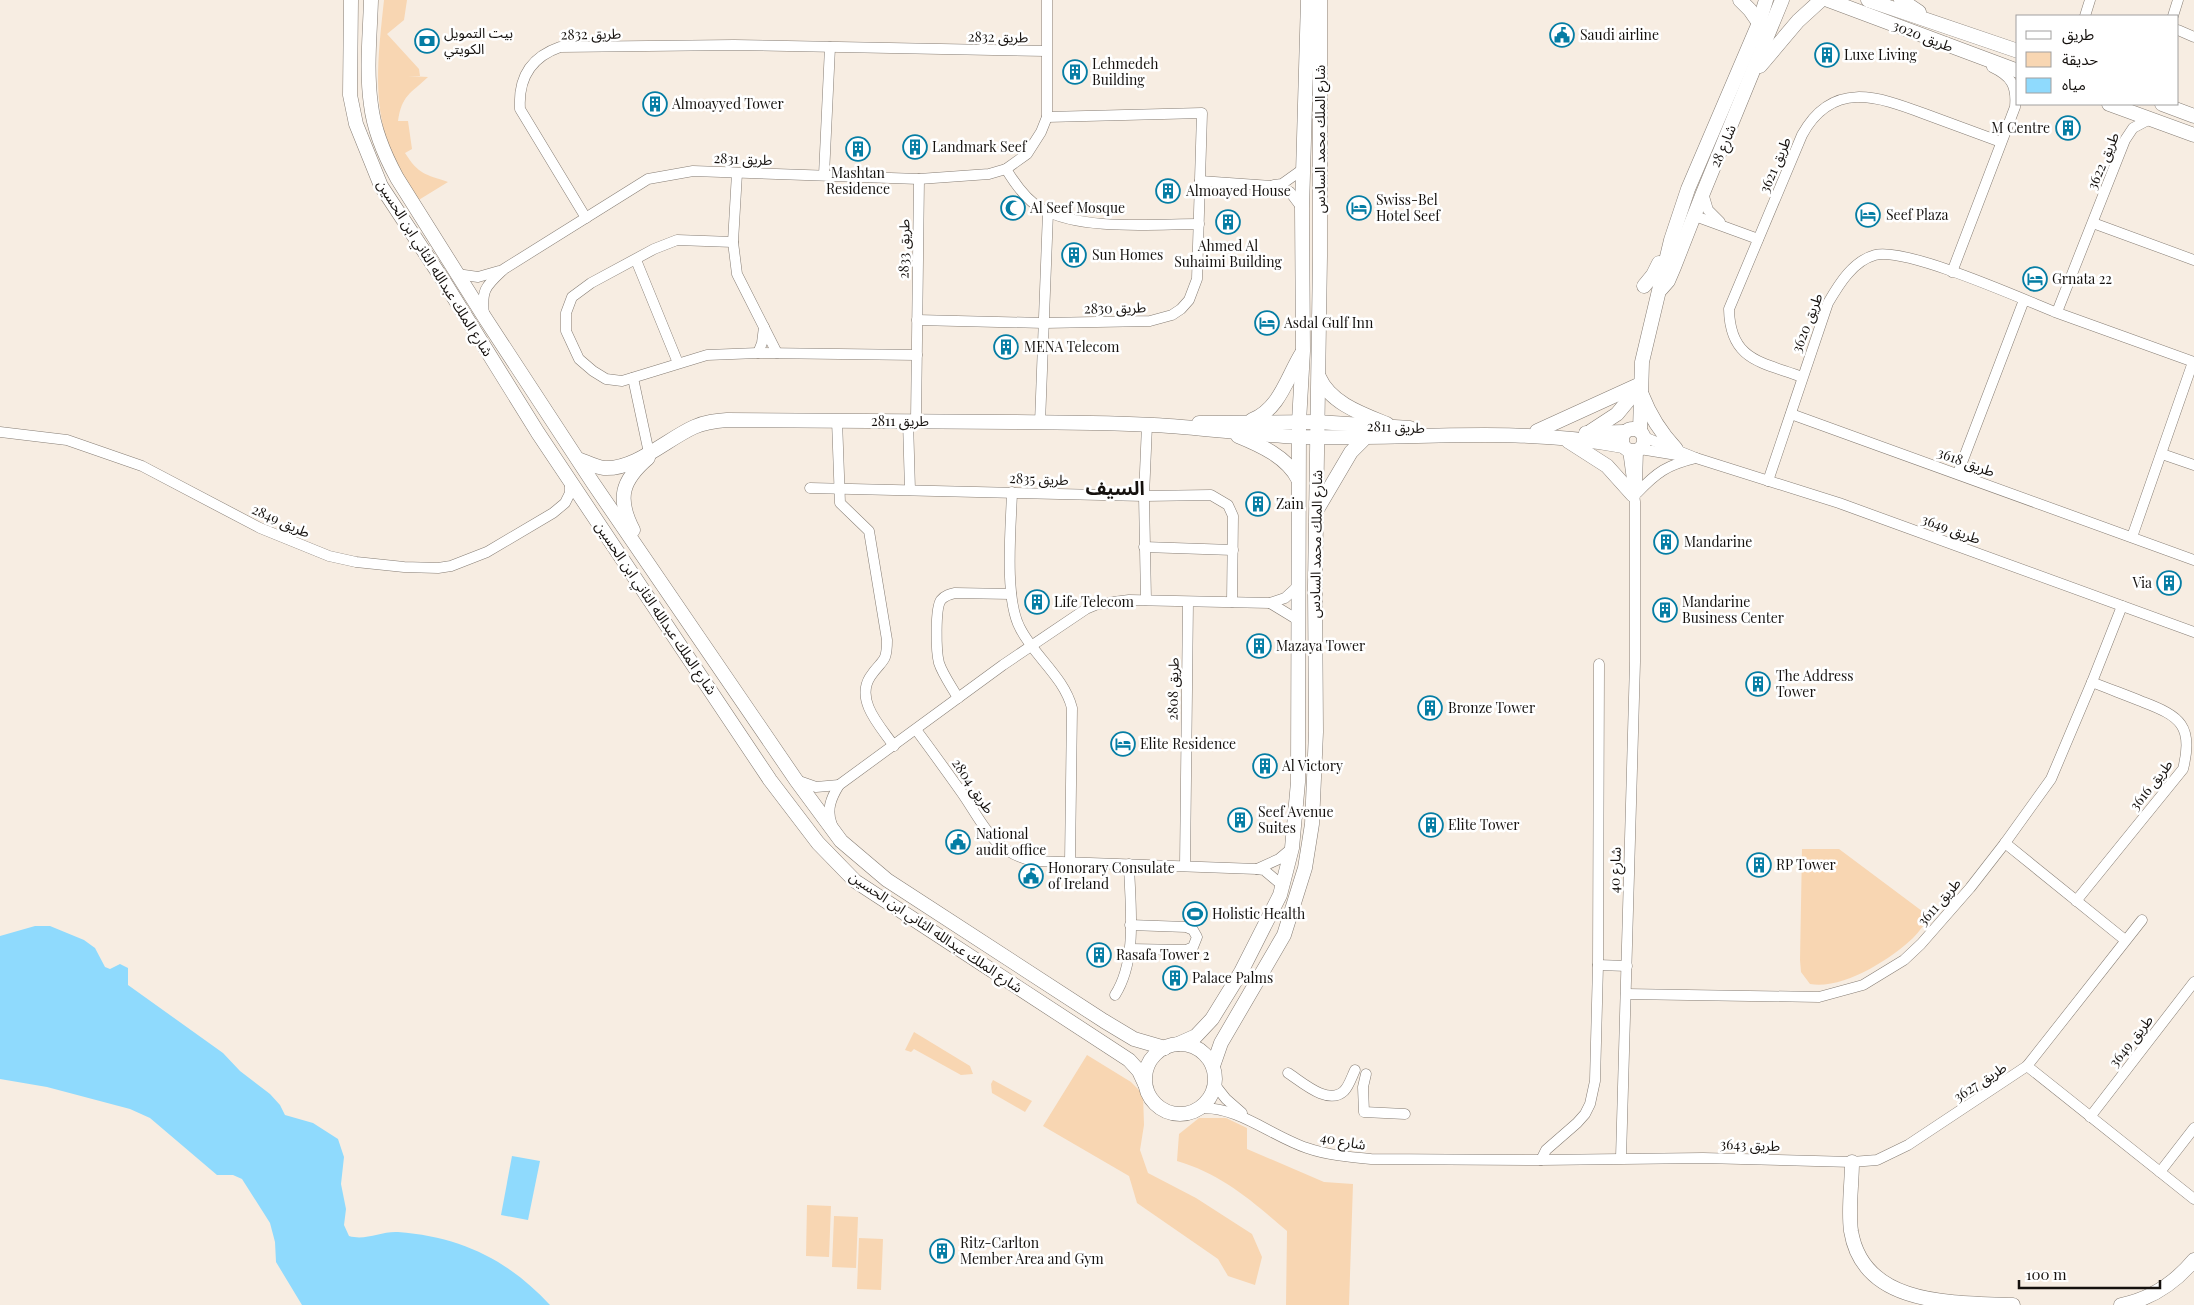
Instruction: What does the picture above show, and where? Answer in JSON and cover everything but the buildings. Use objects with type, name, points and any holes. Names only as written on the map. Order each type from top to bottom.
[{"type":"main road","name":"شارع الملك عبدالله الثاني ابن الحسين","points":[[352,0],[350,95],[356,124],[381,186],[570,480],[770,780],[810,833],[834,861],[855,880],[1129,1060],[1139,1071],[1145,1084]]},
{"type":"main road","name":"شارع الملك عبدالله الثاني ابن الحسين","points":[[372,0],[368,65],[371,107],[387,158],[397,178],[484,318],[578,459],[796,780],[841,840],[887,880],[1104,1021],[1134,1038],[1172,1046]]},
{"type":"main road","name":"شارع الملك محمد السادس","points":[[1172,1046],[1196,1036],[1212,1019],[1241,972],[1283,886],[1292,848],[1298,782],[1297,587],[1299,422],[1303,351],[1303,169],[1310,8],[1320,0]]},
{"type":"main road","points":[[1310,8],[1325,0]]},
{"type":"main road","points":[[1740,0],[1759,23]]},
{"type":"main road","name":"شارع 28","points":[[1633,441],[1638,386],[1646,343],[1660,290],[1661,274],[1671,240],[1688,189],[1759,23],[1766,0]]},
{"type":"main road","name":"شارع 28","points":[[1660,290],[1671,274],[1782,0]]},
{"type":"main road","points":[[1752,76],[1798,21],[1821,0]]},
{"type":"main road","name":"طريق 3020","points":[[1828,0],[2016,69]]},
{"type":"main road","name":"طريق 3020","points":[[1868,0],[2016,50]]},
{"type":"main road","points":[[1901,0],[1937,23]]},
{"type":"main road","name":"شارع الملك محمد السادس","points":[[1213,1066],[1221,1043],[1284,934],[1305,868],[1312,824],[1316,732],[1315,586],[1318,375],[1310,8]]},
{"type":"main road","points":[[2112,105],[2194,134]]},
{"type":"main road","points":[[2165,105],[2194,116]]},
{"type":"main road","points":[[1688,189],[1695,216]]},
{"type":"main road","points":[[1644,286],[1653,275],[1671,240]]},
{"type":"main road","points":[[1249,421],[1261,416],[1272,408],[1303,351]]},
{"type":"main road","points":[[1318,375],[1323,387],[1333,397],[1397,428]]},
{"type":"main road","points":[[1537,431],[1638,386]]},
{"type":"main road","points":[[1587,432],[1617,414],[1638,386]]},
{"type":"main road","points":[[1638,386],[1648,410],[1662,434],[1676,449]]},
{"type":"main road","name":"طريق 2811","points":[[578,459],[603,468],[620,467],[693,427],[727,420],[1040,422],[1168,426],[1220,432],[1299,437],[1365,438],[1486,435],[1633,441]]},
{"type":"main road","name":"طريق 2811","points":[[1168,426],[1249,421],[1317,422],[1397,428],[1587,432],[1633,441]]},
{"type":"main road","points":[[1220,432],[1238,436],[1265,448],[1287,464],[1298,479]]},
{"type":"main road","points":[[1316,510],[1351,452],[1365,438]]},
{"type":"main road","points":[[1563,439],[1607,466],[1635,497]]},
{"type":"main road","name":"طريق 2811","points":[[651,566],[629,523],[624,506],[623,491],[628,478],[654,450]]},
{"type":"main road","points":[[1172,1046],[1189,1046],[1199,1050],[1213,1066],[1215,1085],[1211,1096],[1200,1108],[1187,1114],[1167,1112],[1151,1099],[1145,1084],[1147,1066],[1152,1059],[1172,1046]]},
{"type":"main road","points":[[1852,1162],[1851,1230],[1855,1248],[1863,1265],[1875,1279],[1889,1291],[1906,1299],[1925,1303],[2012,1305]]},
{"type":"main road","points":[[2120,1305],[2146,1298],[2160,1290],[2174,1281],[2194,1260]]},
{"type":"street","name":"طريق 2831","points":[[484,318],[483,298],[485,289],[504,269],[648,179],[693,171],[919,179],[989,174],[1006,170],[1027,154],[1041,132],[1047,117],[1047,0]]},
{"type":"street","points":[[2085,15],[2090,0]]},
{"type":"street","points":[[2173,15],[2178,0]]},
{"type":"street","points":[[2179,30],[2194,37]]},
{"type":"street","name":"طريق 2832","points":[[586,218],[520,109],[524,76],[536,59],[547,51],[560,47],[586,46],[830,47],[1046,51]]},
{"type":"street","points":[[1950,46],[2006,74],[2013,84],[2016,95],[2015,107],[1952,272]]},
{"type":"street","points":[[824,175],[830,47]]},
{"type":"street","name":"طريق 3621","points":[[1802,376],[1754,360],[1743,353],[1732,333],[1729,309],[1808,125],[1816,114],[1840,99],[1856,96],[1873,97],[1893,102],[2001,142]]},
{"type":"street","name":"طريق 2830","points":[[1044,323],[1150,321],[1172,315],[1189,300],[1197,279],[1202,113],[1047,117]]},
{"type":"street","name":"طريق 3622","points":[[2057,312],[2126,140],[2133,128],[2150,118]]},
{"type":"street","points":[[1273,186],[1282,184],[1303,169]]},
{"type":"street","points":[[1006,170],[1028,198],[1048,212],[1056,215],[1094,223],[1199,224]]},
{"type":"street","points":[[737,173],[733,242],[737,274],[778,353]]},
{"type":"street","name":"طريق 2833","points":[[910,490],[912,421],[917,355],[919,179]]},
{"type":"street","points":[[1200,181],[1273,186],[1290,192],[1302,208]]},
{"type":"street","points":[[1703,193],[1708,210],[1724,226]]},
{"type":"street","points":[[1040,422],[1048,212]]},
{"type":"street","points":[[1695,216],[1758,238]]},
{"type":"street","points":[[2093,223],[2194,260]]},
{"type":"street","points":[[733,242],[677,240],[654,249],[591,283],[572,297],[566,314],[566,331],[579,359],[593,372],[606,379],[622,381],[707,355],[758,352],[917,355]]},
{"type":"street","name":"طريق 3620","points":[[1768,481],[1828,303],[1852,268],[1868,258],[1890,254],[1952,272],[2194,362]]},
{"type":"street","points":[[636,260],[678,363]]},
{"type":"street","name":"طريق 2831","points":[[457,274],[478,277],[504,269]]},
{"type":"street","points":[[1958,473],[2024,300]]},
{"type":"street","points":[[917,320],[1044,323]]},
{"type":"street","points":[[758,352],[762,343],[764,326]]},
{"type":"street","points":[[2132,538],[2194,362]]},
{"type":"street","points":[[633,378],[654,450]]},
{"type":"street","name":"طريق 3618","points":[[1791,414],[2194,560]]},
{"type":"street","points":[[837,420],[840,503],[869,531],[887,640],[887,655],[871,676],[866,687],[866,698],[875,719],[894,746]]},
{"type":"street","points":[[1146,600],[1144,496],[1147,425]]},
{"type":"street","name":"طريق 2849","points":[[0,432],[67,440],[142,466],[268,532],[329,556],[356,562],[404,567],[438,568],[451,566],[487,552],[552,513],[569,498],[570,480]]},
{"type":"street","name":"طريق 3649","points":[[1633,441],[1676,449],[1696,458]]},
{"type":"street","name":"طريق 3649","points":[[1633,441],[1696,458],[1839,503],[2194,632]]},
{"type":"street","name":"شارع 40","points":[[1200,1108],[1215,1108],[1229,1112],[1306,1148],[1348,1157],[1541,1160],[1621,1158],[1635,662],[1633,441]]},
{"type":"street","points":[[2162,454],[2194,465]]},
{"type":"street","points":[[1635,497],[1651,478],[1666,467],[1696,458]]},
{"type":"street","name":"طريق 2835","points":[[810,488],[1144,496],[1211,495],[1228,505],[1233,516],[1232,602]]},
{"type":"street","points":[[1012,492],[1011,594],[1019,628],[1066,692],[1072,708],[1070,862]]},
{"type":"street","name":"طريق 2849","points":[[552,513],[575,505],[589,508]]},
{"type":"street","points":[[1144,547],[1233,550]]},
{"type":"street","points":[[841,840],[829,818],[832,797],[839,786],[958,698],[1086,609],[1098,604],[1146,600],[1270,603],[1286,598],[1297,587]]},
{"type":"street","points":[[958,698],[941,669],[938,658],[938,612],[940,601],[955,593],[1011,594]]},
{"type":"street","name":"طريق 2808","points":[[1185,866],[1188,602]]},
{"type":"street","points":[[1270,603],[1298,620]]},
{"type":"street","name":"طريق 3611","points":[[1626,994],[1819,997],[1863,985],[1890,970],[1916,948],[1970,888],[2051,779],[2122,606]]},
{"type":"street","name":"شارع 40","points":[[1541,1160],[1546,1150],[1577,1123],[1590,1104],[1594,1093],[1598,965],[1599,664]]},
{"type":"street","name":"طريق 3616","points":[[2076,901],[2183,769],[2188,756],[2189,743],[2187,731],[2180,720],[2169,711],[2092,682]]},
{"type":"street","name":"طريق 2804","points":[[917,730],[962,793],[989,836],[1018,857],[1070,862],[1257,869]]},
{"type":"street","points":[[796,780],[816,787],[839,786]]},
{"type":"street","points":[[2005,843],[2125,940]]},
{"type":"street","points":[[1257,869],[1279,859],[1292,848]]},
{"type":"street","points":[[1115,995],[1126,973],[1130,949],[1129,864]]},
{"type":"street","points":[[1257,869],[1264,870],[1283,886]]},
{"type":"street","points":[[2027,1066],[2142,920]]},
{"type":"street","points":[[1130,925],[1186,927],[1193,930],[1197,937],[1193,947],[1186,950],[1130,949]]},
{"type":"street","points":[[1598,965],[1626,966]]},
{"type":"street","name":"طريق 3649","points":[[2090,1117],[2194,982]]},
{"type":"street","name":"طريق 3627","points":[[1877,1160],[1908,1145],[2027,1066],[2194,1199]]},
{"type":"street","points":[[1288,1073],[1319,1092],[1332,1095],[1346,1089],[1355,1070]]},
{"type":"street","points":[[1366,1074],[1363,1091],[1364,1112],[1406,1114]]},
{"type":"street","name":"شارع 40","points":[[1215,1085],[1232,1106],[1265,1130]]},
{"type":"street","points":[[2160,1172],[2194,1128]]},
{"type":"street","name":"طريق 3643","points":[[1621,1158],[1852,1162],[1877,1160]]},
{"type":"green space","points":[[384,0],[407,0],[404,20],[387,34],[419,69],[420,76],[408,76],[428,77],[408,96],[400,112],[398,121],[408,121],[412,149],[405,153],[414,166],[423,173],[448,182],[417,201],[394,161],[382,121],[379,101],[378,61]]},
{"type":"green space","points":[[1802,849],[1839,849],[1930,917],[1913,938],[1879,964],[1851,978],[1823,985],[1810,984],[1801,972],[1800,960]]},
{"type":"green space","points":[[914,1032],[970,1066],[973,1074],[961,1075],[914,1049],[911,1052],[905,1050]]},
{"type":"green space","points":[[1087,1055],[1131,1082],[1143,1094],[1144,1125],[1140,1150],[1148,1173],[1196,1198],[1252,1234],[1262,1257],[1255,1285],[1228,1276],[1218,1259],[1137,1203],[1129,1176],[1043,1126]]},
{"type":"green space","points":[[993,1080],[1032,1101],[1025,1112],[992,1093],[991,1084]]},
{"type":"green space","points":[[1199,1118],[1226,1118],[1247,1128],[1247,1149],[1324,1182],[1353,1184],[1349,1305],[1286,1305],[1287,1231],[1249,1199],[1222,1181],[1208,1173],[1177,1161],[1179,1134]]},
{"type":"green space","points":[[807,1205],[831,1206],[829,1257],[806,1256]]},
{"type":"green space","points":[[834,1216],[858,1217],[856,1268],[832,1267]]},
{"type":"green space","points":[[859,1238],[883,1239],[881,1290],[857,1289]]},
{"type":"water","points":[[35,926],[50,926],[84,940],[95,948],[105,967],[110,969],[120,964],[128,968],[128,985],[223,1053],[240,1071],[270,1094],[280,1105],[285,1115],[313,1123],[338,1139],[344,1157],[341,1184],[346,1209],[344,1225],[349,1236],[367,1237],[398,1232],[442,1239],[462,1245],[500,1263],[534,1289],[550,1305],[302,1305],[276,1262],[275,1242],[270,1223],[242,1179],[233,1175],[217,1175],[150,1118],[130,1109],[47,1087],[0,1079],[0,936]]},
{"type":"water","points":[[512,1156],[540,1161],[528,1220],[501,1215]]},
{"type":"place","name":"Saudi airline","points":[[1562,35]]},
{"type":"place","name":"بيت التمويل الكويتي","points":[[427,41]]},
{"type":"place","name":"Luxe Living","points":[[1827,55]]},
{"type":"place","name":"Lehmedeh Building","points":[[1075,72]]},
{"type":"place","name":"Almoayyed Tower","points":[[655,104]]},
{"type":"place","name":"M Centre","points":[[2068,128]]},
{"type":"place","name":"Landmark Seef","points":[[915,147]]},
{"type":"place","name":"Mashtan Residence","points":[[858,149]]},
{"type":"place","name":"Almoayed House","points":[[1168,191]]},
{"type":"place","name":"Al Seef Mosque","points":[[1013,208]]},
{"type":"place","name":"Swiss-Bel Hotel Seef","points":[[1359,208]]},
{"type":"place","name":"Seef Plaza","points":[[1868,215]]},
{"type":"place","name":"Ahmed Al Suhaimi Building","points":[[1228,222]]},
{"type":"place","name":"Sun Homes","points":[[1074,255]]},
{"type":"place","name":"Grnata 22","points":[[2035,279]]},
{"type":"place","name":"Asdal Gulf Inn","points":[[1267,323]]},
{"type":"place","name":"MENA Telecom","points":[[1006,347]]},
{"type":"place","name":"Zain","points":[[1258,504]]},
{"type":"place","name":"Mandarine","points":[[1666,542]]},
{"type":"place","name":"Via","points":[[2169,583]]},
{"type":"place","name":"Life Telecom","points":[[1037,602]]},
{"type":"place","name":"Mandarine Business Center","points":[[1665,610]]},
{"type":"place","name":"Mazaya Tower","points":[[1259,646]]},
{"type":"place","name":"The Address Tower","points":[[1758,684]]},
{"type":"place","name":"Bronze Tower","points":[[1430,708]]},
{"type":"place","name":"Elite Residence","points":[[1123,744]]},
{"type":"place","name":"Al Victory","points":[[1265,766]]},
{"type":"place","name":"Seef Avenue Suites","points":[[1240,820]]},
{"type":"place","name":"Elite Tower","points":[[1431,825]]},
{"type":"place","name":"National audit office","points":[[958,842]]},
{"type":"place","name":"RP Tower","points":[[1759,865]]},
{"type":"place","name":"Honorary Consulate of Ireland","points":[[1031,876]]},
{"type":"place","name":"Holistic Health","points":[[1195,914]]},
{"type":"place","name":"Rasafa Tower 2","points":[[1099,955]]},
{"type":"place","name":"Palace Palms","points":[[1175,978]]},
{"type":"place","name":"Ritz-Carlton Member Area and Gym","points":[[942,1251]]},
{"type":"district","name":"السيف","points":[[1115,488]]}]
